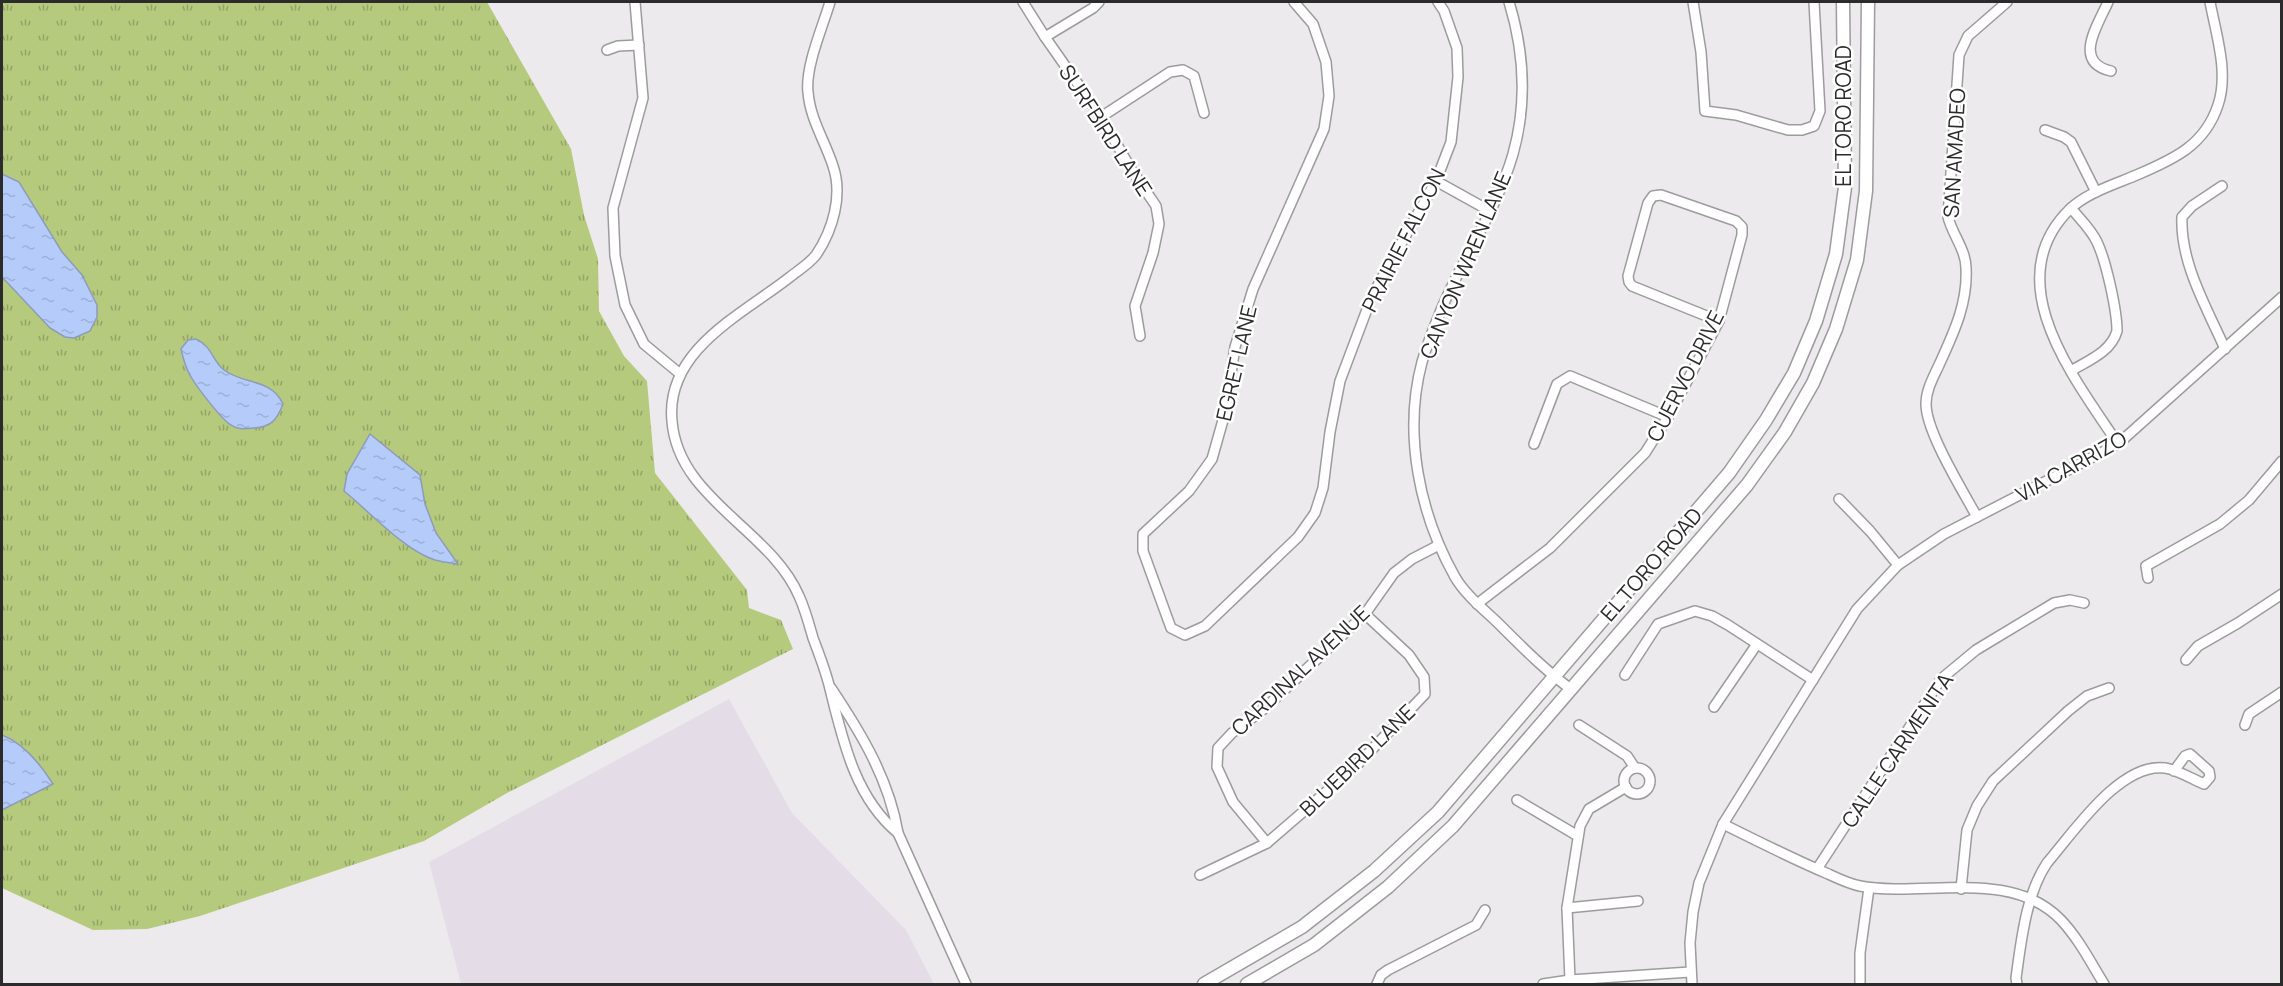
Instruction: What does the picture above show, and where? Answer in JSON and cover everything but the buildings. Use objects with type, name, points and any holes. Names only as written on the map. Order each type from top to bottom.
[{"type":"main road","name":"EL TORO ROAD","points":[[1204,984],[1302,927],[1374,871],[1438,812],[1728,473],[1766,420],[1794,373],[1816,321],[1836,254],[1845,187],[1843,2]]},
{"type":"main road","name":"EL TORO ROAD","points":[[1247,984],[1314,945],[1388,887],[1454,826],[1747,485],[1785,432],[1814,383],[1836,329],[1857,260],[1866,191],[1868,2]]},
{"type":"street","points":[[635,2],[643,98],[613,208],[615,256],[625,305],[644,344],[679,374]]},
{"type":"street","points":[[830,2],[813,55],[807,90],[813,119],[833,166],[838,188],[831,226],[816,256],[712,334],[688,359],[679,374],[673,399],[672,421],[682,459],[693,478],[776,559],[799,595],[829,684],[835,715],[849,756],[866,794],[882,820],[898,833]]},
{"type":"street","name":"SURFBIRD LANE","points":[[1023,2],[1101,117],[1131,169],[1156,206],[1159,224],[1153,253],[1135,306],[1140,336]]},
{"type":"street","points":[[1045,37],[1099,2]]},
{"type":"street","name":"EGRET LANE","points":[[1185,635],[1171,628],[1143,551],[1143,534],[1189,491],[1212,459],[1225,413],[1236,347],[1253,289],[1324,129],[1329,96],[1326,62],[1313,24],[1294,2]]},
{"type":"street","name":"PRAIRIE FALCON","points":[[1185,635],[1205,626],[1298,537],[1315,513],[1323,488],[1330,432],[1340,381],[1372,296],[1436,181],[1451,142],[1458,77],[1457,48],[1444,11],[1438,2]]},
{"type":"street","name":"CANYON WREN LANE","points":[[1509,2],[1520,44],[1522,108],[1513,155],[1490,211],[1441,310],[1422,362],[1414,420],[1418,470],[1426,508],[1439,545],[1456,578],[1477,604],[1553,676],[1572,690]]},
{"type":"street","points":[[1693,2],[1701,52],[1705,111],[1736,115],[1788,130],[1814,126],[1819,117],[1814,2]]},
{"type":"street","name":"SAN AMADEO","points":[[1977,517],[1929,425],[1926,405],[1927,391],[1957,325],[1964,303],[1966,267],[1964,254],[1951,231],[1948,217],[1959,54],[1968,36],[2007,2]]},
{"type":"street","points":[[2108,2],[2089,49],[2096,65],[2111,71]]},
{"type":"street","points":[[2118,444],[2071,371],[2049,329],[2042,307],[2039,273],[2044,247],[2054,227],[2071,208],[2096,192],[2168,161],[2187,150],[2198,140],[2219,104],[2222,84],[2210,2]]},
{"type":"street","points":[[607,50],[618,46],[639,45]]},
{"type":"street","points":[[1101,117],[1170,72],[1183,70],[1194,76],[1204,113]]},
{"type":"street","points":[[2045,130],[2071,142],[2096,192]]},
{"type":"street","points":[[1436,181],[1490,211]]},
{"type":"street","points":[[2222,186],[2192,206],[2182,217],[2181,234],[2193,275],[2224,349]]},
{"type":"street","name":"CUERVO DRIVE","points":[[1477,604],[1550,548],[1645,453],[1668,417],[1719,321],[1742,235],[1742,227],[1736,220],[1661,195],[1653,196],[1648,203],[1628,276],[1629,282],[1632,286],[1719,321]]},
{"type":"street","points":[[2071,208],[2097,242],[2108,280],[2117,331],[2115,340],[2109,348],[2071,371]]},
{"type":"street","name":"VIA CARRIZO","points":[[1692,984],[1690,972],[1692,922],[1699,883],[1723,824],[1857,609],[1898,565],[1944,534],[2118,444],[2282,297]]},
{"type":"street","points":[[1533,444],[1557,384],[1563,378],[1570,376],[1668,417]]},
{"type":"street","points":[[2148,578],[2146,566],[2220,524],[2249,500],[2282,461]]},
{"type":"street","points":[[1839,499],[1898,565]]},
{"type":"street","name":"CARDINAL AVENUE","points":[[1267,843],[1233,802],[1217,767],[1218,748],[1232,733],[1265,708],[1365,614],[1394,573],[1412,559],[1439,545]]},
{"type":"street","points":[[2186,660],[2198,646],[2282,594]]},
{"type":"street","name":"CALLE CARMENITA","points":[[1817,869],[1941,679],[1976,650],[2054,603],[2070,600],[2084,603]]},
{"type":"street","points":[[1624,675],[1658,624],[1695,611],[1712,616],[1813,680]]},
{"type":"street","name":"BLUEBIRD LANE","points":[[1200,875],[1267,843],[1356,767],[1425,694],[1424,677],[1409,656],[1365,614]]},
{"type":"street","points":[[1714,707],[1757,644]]},
{"type":"street","points":[[829,684],[864,739],[882,775],[895,815],[898,833],[966,984]]},
{"type":"street","points":[[1961,889],[1967,830],[1977,806],[1993,781],[2074,706],[2087,696],[2109,688]]},
{"type":"street","points":[[2245,725],[2249,714],[2282,692]]},
{"type":"street","points":[[1579,725],[1627,756],[1635,768],[1645,771],[1650,779],[1649,784],[1643,792],[1638,794],[1629,791],[1624,778],[1635,768]]},
{"type":"street","points":[[849,756],[853,747],[864,739]]},
{"type":"street","points":[[2017,984],[2020,947],[2041,872],[2047,863],[2109,792],[2126,779],[2147,769],[2166,768],[2174,771]]},
{"type":"street","points":[[1570,980],[1567,908],[1578,836],[1584,816],[1589,809],[1626,787]]},
{"type":"street","points":[[1517,800],[1578,836]]},
{"type":"street","points":[[1723,824],[1857,886],[1869,888],[1984,888],[2006,891],[2032,901],[2045,907],[2071,932],[2104,984]]},
{"type":"street","points":[[1860,984],[1860,953],[1869,888]]},
{"type":"street","points":[[1567,908],[1638,901]]},
{"type":"street","points":[[1377,984],[1381,975],[1388,970],[1476,925],[1485,910]]},
{"type":"street","points":[[1543,984],[1570,980],[1630,980],[1690,972]]},
{"type":"shaded area","points":[[729,699],[792,813],[906,930],[934,984],[461,984],[429,862]]},
{"type":"green space","points":[[2,2],[487,2],[571,149],[584,215],[598,259],[599,311],[624,356],[647,381],[655,473],[747,590],[749,608],[781,620],[793,649],[507,793],[424,841],[200,916],[147,929],[93,930],[2,888]]},
{"type":"water","points":[[2,174],[19,182],[62,252],[82,275],[97,305],[97,317],[90,331],[74,338],[65,337],[50,328],[2,277]]},
{"type":"water","points":[[196,339],[206,346],[224,370],[264,386],[278,396],[283,404],[273,422],[265,426],[242,429],[227,422],[197,386],[184,362],[181,349],[188,340]]},
{"type":"water","points":[[370,434],[420,475],[425,504],[436,533],[458,564],[435,560],[411,548],[344,491],[347,474]]},
{"type":"water","points":[[2,735],[17,743],[31,755],[53,784],[2,810]]}]
